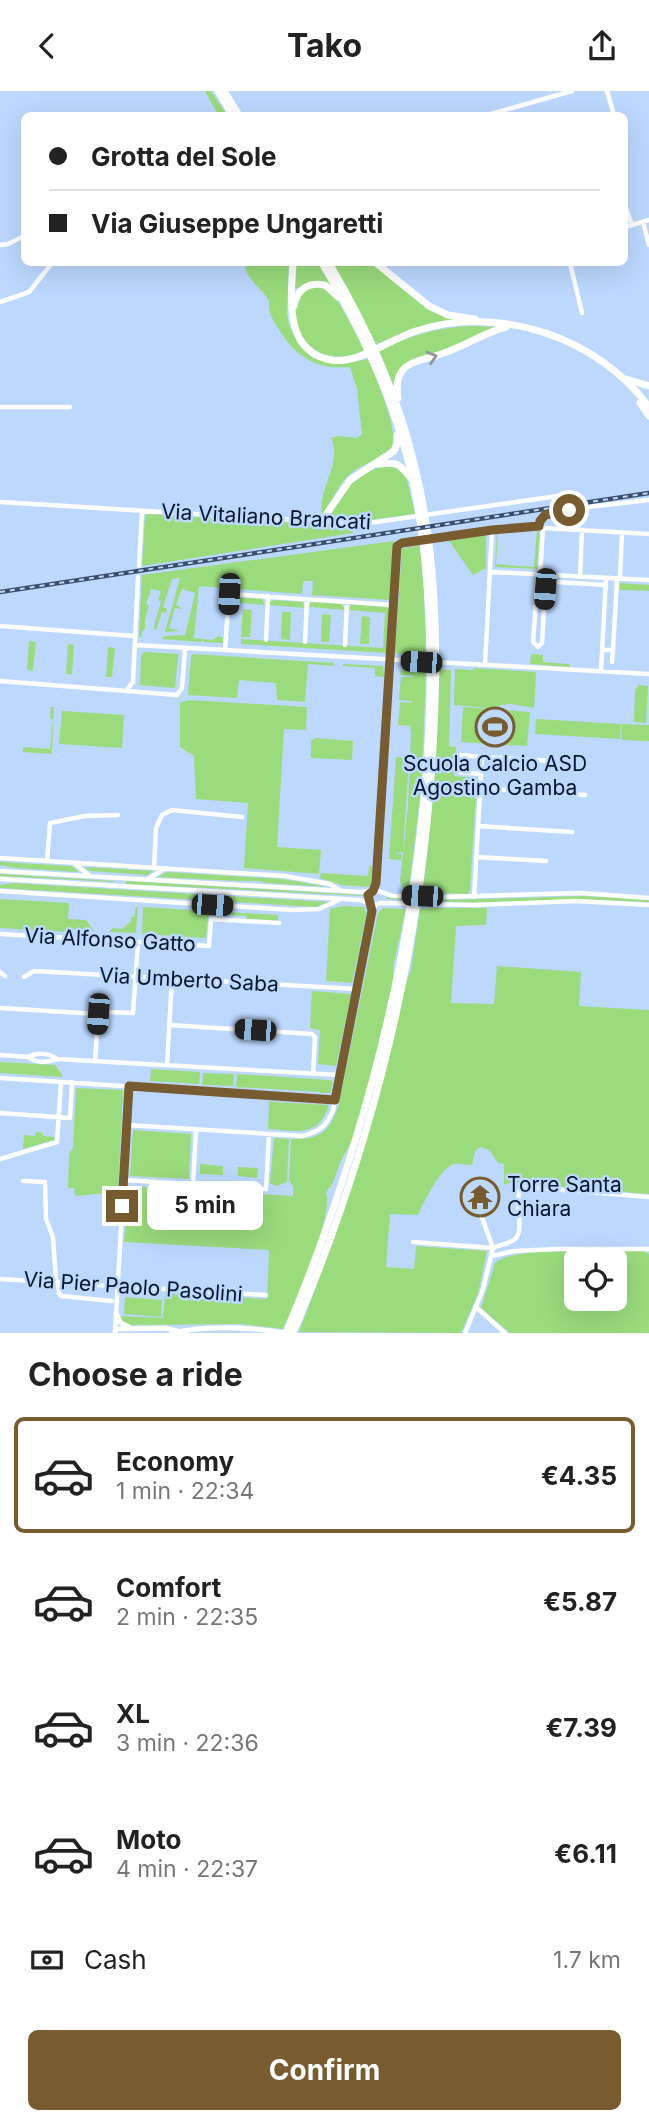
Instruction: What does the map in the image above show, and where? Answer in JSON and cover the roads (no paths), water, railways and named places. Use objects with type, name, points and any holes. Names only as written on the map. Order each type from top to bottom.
[{"type":"highway","points":[[218,91],[230,112]]},
{"type":"highway","points":[[224,91],[237,112]]},
{"type":"highway","points":[[293,266],[293,317],[297,334],[308,349],[320,357],[336,361],[358,357],[417,330],[447,324],[514,325],[559,337],[587,351],[625,378],[649,387],[645,392],[649,416]]},
{"type":"highway","points":[[324,266],[370,345]]},
{"type":"highway","points":[[293,1333],[333,1229],[367,1124],[398,1002],[416,888],[433,679],[427,551],[416,468],[397,404],[330,266]]},
{"type":"highway","points":[[380,266],[429,306],[448,315],[473,318],[486,323]]},
{"type":"highway","points":[[293,317],[298,294],[301,289],[311,285],[329,287],[345,303]]},
{"type":"highway","points":[[397,404],[397,383],[406,367],[514,325]]},
{"type":"highway","points":[[374,354],[420,504]]},
{"type":"highway","points":[[613,370],[645,404]]},
{"type":"highway","points":[[625,378],[645,404]]},
{"type":"highway","points":[[377,464],[396,449],[397,423]]},
{"type":"highway","points":[[323,519],[350,480],[363,470],[391,462],[398,464],[412,479]]},
{"type":"highway","points":[[283,1333],[335,1205],[367,1101],[412,911]]},
{"type":"street","points":[[498,112],[572,91]]},
{"type":"street","points":[[607,91],[613,112]]},
{"type":"street","points":[[628,214],[632,225]]},
{"type":"street","points":[[628,226],[649,220]]},
{"type":"street","points":[[643,222],[649,245]]},
{"type":"street","points":[[0,245],[21,238]]},
{"type":"street","points":[[0,302],[29,292],[50,266]]},
{"type":"street","points":[[570,266],[582,313]]},
{"type":"street","points":[[0,407],[70,407]]},
{"type":"street","name":"Via Vitaliano Brancati","points":[[0,502],[311,521],[323,519],[333,523],[371,523],[572,494]]},
{"type":"street","points":[[542,575],[535,620],[534,642],[538,647],[542,643],[544,621],[540,521],[545,515],[587,506],[649,500]]},
{"type":"street","points":[[139,566],[142,511]]},
{"type":"street","points":[[375,891],[398,544],[492,530],[541,527],[649,534]]},
{"type":"street","points":[[485,665],[492,530]]},
{"type":"street","points":[[580,577],[582,530]]},
{"type":"street","points":[[612,662],[622,533]]},
{"type":"street","points":[[491,572],[606,581]]},
{"type":"street","points":[[542,575],[553,582],[649,580]]},
{"type":"street","points":[[125,691],[133,682],[138,577]]},
{"type":"street","points":[[601,671],[606,581]]},
{"type":"street","points":[[225,650],[229,594],[393,605]]},
{"type":"street","points":[[265,640],[268,596]]},
{"type":"street","points":[[305,642],[307,599]]},
{"type":"street","points":[[345,645],[347,602]]},
{"type":"street","points":[[535,620],[544,621]]},
{"type":"street","points":[[603,624],[614,625]]},
{"type":"street","points":[[0,626],[134,636]]},
{"type":"street","points":[[136,645],[649,674]]},
{"type":"street","points":[[0,681],[174,695],[180,693],[182,688],[185,648]]},
{"type":"street","points":[[602,650],[613,650]]},
{"type":"street","points":[[133,682],[141,693]]},
{"type":"street","points":[[481,774],[458,772],[460,755],[554,761]]},
{"type":"street","points":[[474,897],[482,757]]},
{"type":"street","points":[[480,788],[585,795]]},
{"type":"street","points":[[153,868],[156,828],[162,815],[172,810],[242,817]]},
{"type":"street","points":[[47,861],[50,824],[85,816],[118,815]]},
{"type":"street","points":[[478,826],[572,832]]},
{"type":"street","points":[[476,856],[546,861]]},
{"type":"street","points":[[0,858],[285,876],[330,884],[342,891]]},
{"type":"street","points":[[73,863],[91,877]]},
{"type":"street","points":[[147,880],[165,868]]},
{"type":"street","points":[[0,871],[375,891],[393,895],[474,897],[581,893],[649,898]]},
{"type":"street","points":[[120,878],[120,886]]},
{"type":"street","points":[[0,879],[365,900],[374,903],[475,905],[576,901],[649,905]]},
{"type":"street","points":[[0,891],[292,910],[319,909],[341,899]]},
{"type":"street","points":[[127,1125],[302,1136],[319,1131],[326,1125],[335,1100],[372,911],[374,903],[382,896],[375,891]]},
{"type":"street","points":[[374,903],[368,895],[375,891]]},
{"type":"street","name":"Via Alfonso Gatto","points":[[0,934],[209,946],[211,919],[279,923]]},
{"type":"street","points":[[0,1008],[98,1014],[133,1013],[138,942]]},
{"type":"street","name":"Via Umberto Saba","points":[[24,977],[34,971],[357,989]]},
{"type":"street","points":[[167,1065],[172,978]]},
{"type":"street","points":[[95,1061],[98,1014]]},
{"type":"street","points":[[169,1025],[313,1034],[313,1074]]},
{"type":"street","points":[[0,1055],[51,1055],[57,1059],[340,1076]]},
{"type":"street","points":[[0,1078],[335,1100]]},
{"type":"street","points":[[0,1159],[57,1142],[61,1082]]},
{"type":"street","points":[[0,1113],[70,1118],[72,1082]]},
{"type":"street","points":[[129,1086],[114,1332],[165,1328],[180,1331]]},
{"type":"street","points":[[193,1185],[196,1129]]},
{"type":"street","points":[[124,1180],[266,1189],[270,1133]]},
{"type":"street","points":[[23,1181],[45,1182],[46,1219],[53,1237],[61,1296],[112,1301]]},
{"type":"street","points":[[413,1242],[493,1248],[514,1240],[519,1234],[518,1192],[522,1188],[649,1197]]},
{"type":"street","points":[[465,1333],[477,1308],[493,1248],[479,1209]]},
{"type":"street","points":[[492,1256],[514,1251],[557,1249],[649,1249]]},
{"type":"street","name":"Via Pier Paolo Pasolini","points":[[0,1279],[266,1295]]},
{"type":"street","points":[[477,1308],[505,1333]]},
{"type":"street","points":[[116,1313],[121,1323],[135,1329]]},
{"type":"street","points":[[172,1333],[243,1328],[283,1333]]},
{"type":"railway","points":[[0,592],[649,493]]},
{"type":"place","name":"Scuola Calcio ASD Agostino Gamba","points":[[495,727]]},
{"type":"place","name":"Torre Santa Chiara","points":[[480,1197]]}]
